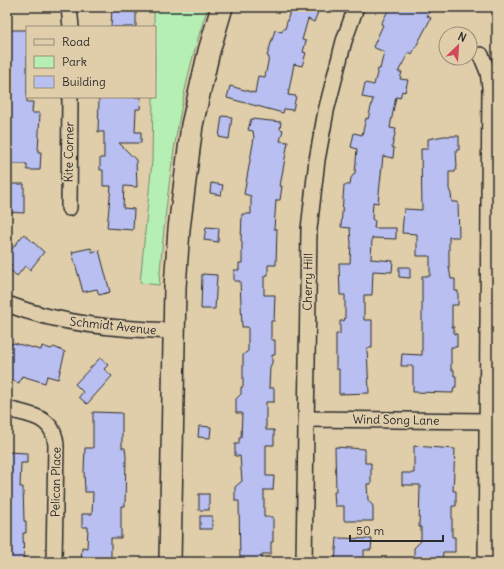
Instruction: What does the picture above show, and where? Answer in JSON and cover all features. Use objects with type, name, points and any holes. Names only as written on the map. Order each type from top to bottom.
[{"type":"main road","points":[[170,562],[176,268],[182,197],[192,125],[209,51],[222,7]]},
{"type":"street","points":[[69,7],[71,26]]},
{"type":"street","name":"Cherry Hill","points":[[304,562],[308,270],[310,229],[317,160],[334,76],[356,7]]},
{"type":"street","points":[[480,55],[488,72],[490,86],[492,348],[487,421],[486,562]]},
{"type":"street","name":"Kite Corner","points":[[69,208],[70,98]]},
{"type":"street","name":"Schmidt Avenue","points":[[7,304],[33,313],[81,325],[123,329],[175,331]]},
{"type":"street","name":"Pelican Place","points":[[7,408],[41,419],[46,422],[54,432],[56,445],[54,562]]},
{"type":"street","name":"Wind Song Lane","points":[[306,419],[487,421]]},
{"type":"green space","points":[[154,7],[208,7],[189,74],[181,109],[165,215],[159,285],[140,283],[152,161],[153,98],[156,98],[156,26],[154,26]]},
{"type":"building","points":[[291,7],[320,7],[314,22],[308,19],[302,40],[306,41],[303,52],[306,53],[302,66],[294,64],[288,95],[296,96],[293,110],[284,109],[283,113],[227,98],[230,86],[255,93],[258,76],[265,77],[269,57],[267,56],[275,30],[282,32],[283,29],[285,29]]},
{"type":"building","points":[[390,7],[432,7],[427,16],[431,18],[412,54],[409,52],[398,72],[402,72],[400,79],[408,80],[405,92],[402,91],[400,98],[396,97],[391,122],[390,128],[396,129],[392,147],[394,148],[393,158],[383,156],[378,203],[373,202],[372,219],[375,221],[374,228],[396,228],[396,239],[372,238],[371,259],[393,261],[392,272],[373,271],[372,295],[364,295],[364,320],[372,320],[372,348],[367,348],[369,393],[339,394],[339,369],[336,369],[336,334],[340,334],[340,321],[344,321],[345,317],[345,295],[340,295],[339,263],[350,263],[351,244],[350,228],[341,227],[344,185],[350,185],[351,178],[355,173],[357,149],[351,147],[354,133],[362,135],[366,118],[368,119],[373,99],[362,97],[365,83],[374,85],[378,69],[380,69],[384,52],[373,47],[383,25],[381,24]]},
{"type":"building","points":[[112,8],[136,9],[136,26],[111,26]]},
{"type":"building","points":[[7,30],[26,30],[26,98],[27,102],[33,102],[32,113],[40,113],[38,152],[41,152],[40,170],[27,170],[27,164],[7,164]]},
{"type":"building","points":[[99,98],[141,98],[140,109],[136,109],[135,132],[141,132],[141,143],[119,143],[136,160],[137,187],[124,186],[123,208],[134,209],[133,230],[107,228],[111,186],[103,186],[103,170],[100,170],[100,158],[104,158],[104,132],[98,132]]},
{"type":"building","points":[[222,116],[232,117],[229,139],[219,137]]},
{"type":"building","points":[[251,119],[281,122],[280,129],[283,130],[280,141],[288,142],[280,186],[282,186],[280,200],[276,200],[274,229],[277,229],[276,265],[268,265],[268,275],[264,276],[264,295],[275,295],[274,321],[271,321],[271,340],[275,340],[275,355],[272,355],[269,388],[274,388],[274,402],[266,402],[266,430],[274,430],[274,445],[266,445],[266,476],[274,476],[273,490],[264,490],[264,517],[273,517],[273,542],[271,542],[271,554],[262,554],[262,562],[240,562],[239,501],[235,501],[235,487],[242,481],[240,456],[235,456],[235,444],[239,444],[239,438],[241,438],[242,413],[236,413],[236,399],[241,394],[241,387],[243,387],[243,355],[248,351],[248,327],[242,327],[240,281],[234,281],[234,270],[239,270],[239,263],[242,263],[242,214],[251,214],[251,196],[244,194],[254,138],[253,131],[248,130]]},
{"type":"building","points":[[444,136],[459,136],[459,150],[456,150],[457,167],[455,172],[449,172],[449,189],[452,202],[458,202],[459,237],[449,237],[449,267],[451,279],[455,279],[455,291],[458,291],[458,305],[452,305],[452,327],[454,327],[454,334],[457,334],[457,347],[451,347],[451,370],[454,370],[454,376],[456,376],[456,387],[454,387],[453,393],[413,392],[413,366],[401,366],[402,354],[422,355],[422,276],[430,276],[430,256],[417,256],[417,234],[402,233],[404,209],[422,210],[421,149],[428,149],[428,139]]},
{"type":"building","points":[[211,183],[223,185],[221,195],[210,193]]},
{"type":"building","points":[[7,184],[24,184],[24,213],[7,212]]},
{"type":"building","points":[[206,227],[219,228],[218,242],[204,240]]},
{"type":"building","points":[[24,234],[44,252],[30,270],[25,266],[17,276],[9,269],[12,265],[7,260],[7,255]]},
{"type":"building","points":[[91,248],[92,252],[99,250],[110,292],[99,295],[97,289],[83,292],[72,252]]},
{"type":"building","points":[[399,267],[410,267],[410,278],[399,277]]},
{"type":"building","points":[[202,274],[217,275],[215,309],[201,309]]},
{"type":"building","points":[[14,343],[41,350],[42,346],[51,349],[54,347],[65,352],[58,379],[47,376],[45,383],[22,376],[19,383],[7,379],[7,352],[9,345]]},
{"type":"building","points":[[100,358],[108,365],[104,369],[112,376],[87,404],[79,397],[83,392],[75,384]]},
{"type":"building","points":[[93,412],[122,413],[122,448],[125,448],[126,456],[125,506],[121,506],[121,538],[111,538],[111,562],[85,562],[85,560],[81,560],[82,547],[87,548],[88,527],[82,527],[82,514],[92,514],[93,492],[85,492],[84,471],[85,448],[93,448]]},
{"type":"building","points":[[199,426],[211,427],[210,438],[198,437]]},
{"type":"building","points":[[414,446],[455,449],[453,491],[456,491],[456,506],[452,506],[452,537],[455,537],[455,552],[443,552],[442,562],[414,562],[414,548],[421,541],[421,527],[419,527],[420,485],[402,485],[402,473],[414,473]]},
{"type":"building","points":[[335,447],[365,449],[365,463],[371,463],[371,484],[367,484],[368,500],[373,506],[373,521],[346,521],[344,520],[344,506],[335,506]]},
{"type":"building","points":[[7,452],[27,453],[27,463],[21,463],[20,487],[23,487],[24,521],[26,521],[26,533],[23,533],[24,562],[7,562]]},
{"type":"building","points":[[199,494],[209,494],[209,510],[199,510]]},
{"type":"building","points":[[200,516],[212,516],[212,529],[200,529]]},
{"type":"building","points":[[337,538],[372,539],[371,550],[364,550],[364,562],[335,562]]}]
